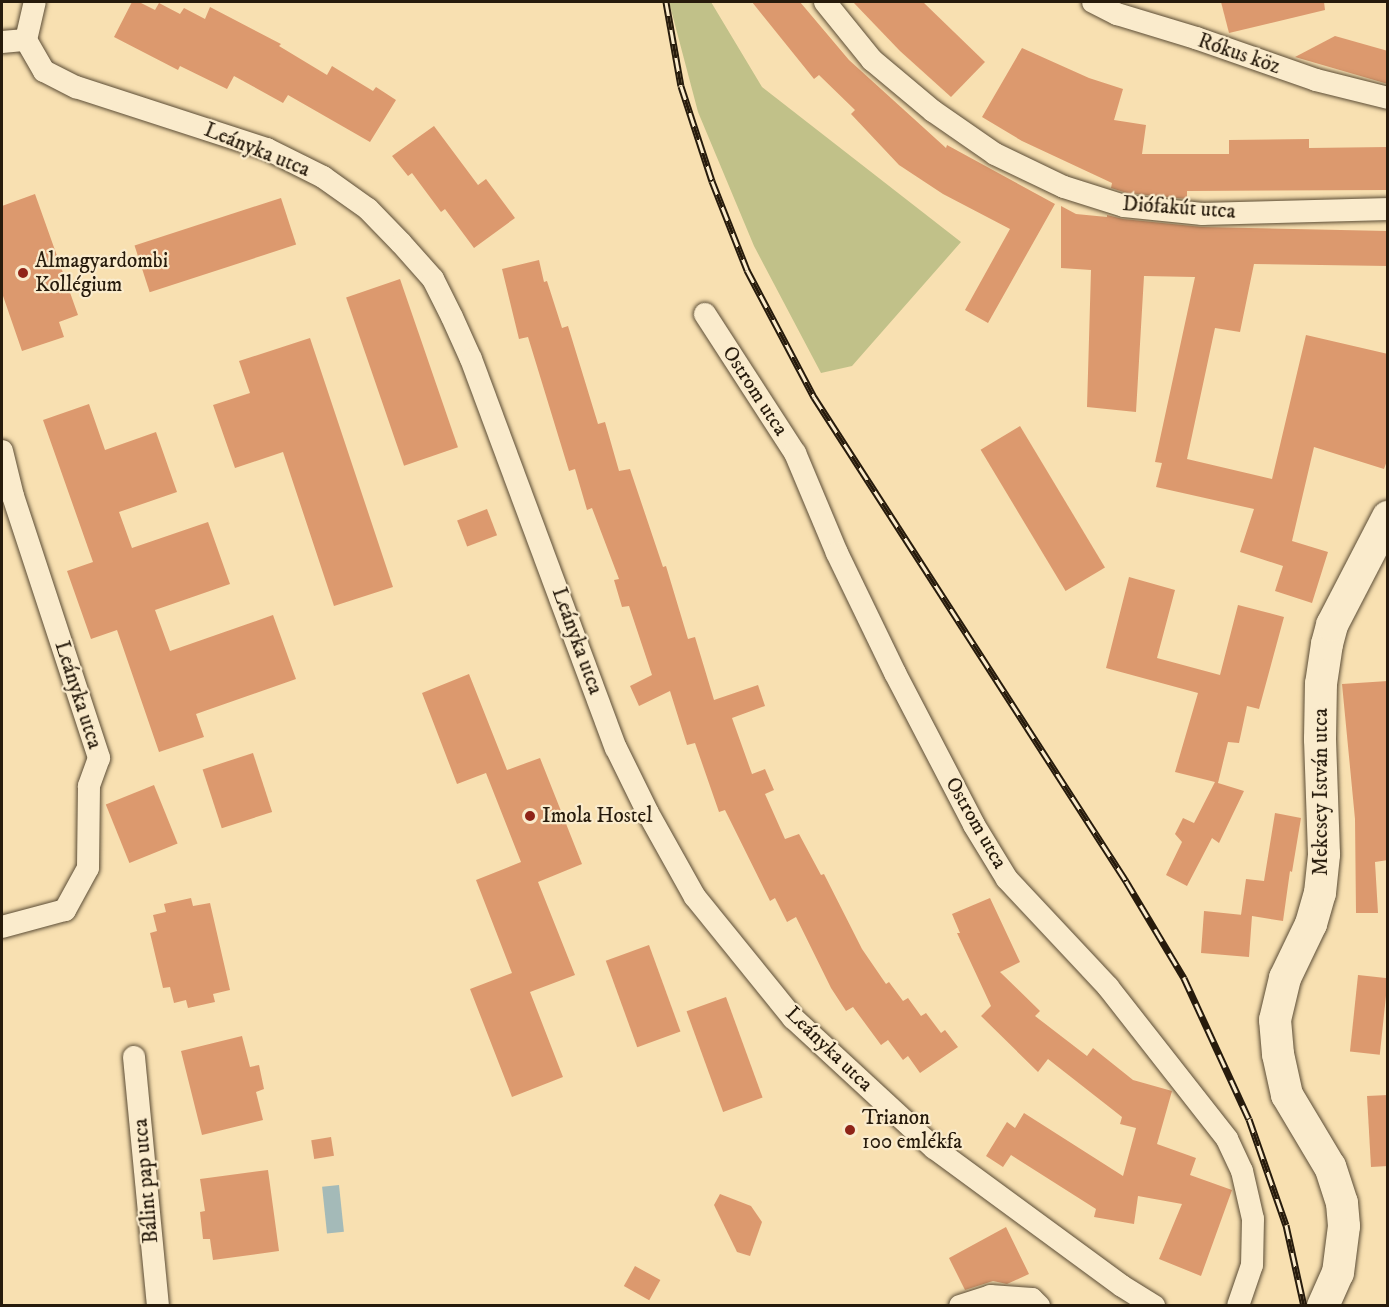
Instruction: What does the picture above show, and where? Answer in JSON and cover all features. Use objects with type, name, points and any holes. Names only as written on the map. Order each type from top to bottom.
[{"type":"street","points":[[2,42],[26,40],[35,2]]},
{"type":"street","name":"Diófakút utca","points":[[825,2],[872,60],[933,111],[996,154],[1064,187],[1124,206],[1203,214],[1388,209]]},
{"type":"street","name":"Rókus köz","points":[[1093,2],[1117,14],[1196,38],[1316,81],[1388,98]]},
{"type":"street","name":"Leányka utca","points":[[26,40],[44,71],[75,87],[267,149],[323,177],[368,208],[401,243],[433,279],[471,359],[616,748],[694,897],[794,1018],[934,1148],[1122,1286],[1154,1305]]},
{"type":"street","name":"Ostrom utca","points":[[705,314],[795,453],[837,553],[895,673],[974,825],[1007,879],[1108,987],[1227,1139],[1242,1171],[1253,1219],[1252,1265],[1238,1305]]},
{"type":"street","name":"Leányka utca","points":[[2,451],[13,496],[99,758],[89,786],[88,868],[65,910],[2,927]]},
{"type":"street","name":"Mekcsey István utca","points":[[1323,1305],[1338,1273],[1344,1226],[1342,1203],[1330,1167],[1287,1095],[1278,1054],[1275,1020],[1285,978],[1311,924],[1320,893],[1324,854],[1320,739],[1321,684],[1327,644],[1332,625],[1388,517]]},
{"type":"street","name":"Bálint pap utca","points":[[134,1057],[158,1305]]},
{"type":"street","points":[[960,1305],[990,1296],[1032,1299],[1039,1305]]},
{"type":"green space","points":[[669,2],[711,2],[762,87],[961,242],[852,366],[821,373],[754,246],[698,112]]},
{"type":"water","points":[[339,1185],[344,1232],[327,1234],[322,1187]]},
{"type":"building","points":[[132,2],[139,2],[155,10],[159,3],[180,14],[184,8],[205,19],[210,7],[281,44],[279,46],[327,75],[332,66],[373,91],[376,87],[396,100],[370,142],[288,95],[283,103],[234,76],[227,89],[180,66],[178,70],[114,37]]},
{"type":"building","points":[[752,2],[800,2],[849,60],[946,148],[947,145],[1055,204],[988,323],[965,310],[1010,229],[943,194],[899,165],[851,114],[855,110],[819,75],[814,79]]},
{"type":"building","points":[[853,2],[923,2],[985,62],[951,97],[900,51]]},
{"type":"building","points":[[1221,2],[1324,2],[1325,10],[1229,33]]},
{"type":"building","points":[[1335,36],[1388,51],[1388,84],[1295,57]]},
{"type":"building","points":[[1022,48],[1089,78],[1123,89],[1114,120],[1146,125],[1142,154],[1229,154],[1229,140],[1309,139],[1309,148],[1388,147],[1388,190],[1187,191],[1187,199],[1127,193],[1111,188],[1112,183],[1022,141],[982,117]]},
{"type":"building","points":[[434,126],[478,185],[486,179],[515,218],[474,248],[445,209],[441,212],[412,173],[408,176],[392,156]]},
{"type":"building","points":[[35,194],[78,315],[59,322],[64,337],[22,351],[2,293],[2,206]]},
{"type":"building","points":[[281,198],[296,245],[150,292],[135,246]]},
{"type":"building","points":[[1061,206],[1076,214],[1107,217],[1107,215],[1123,219],[1202,227],[1388,231],[1388,266],[1254,264],[1240,332],[1215,328],[1187,459],[1272,479],[1306,335],[1388,354],[1388,458],[1384,469],[1314,447],[1292,541],[1328,552],[1312,603],[1275,591],[1283,566],[1240,552],[1254,509],[1156,487],[1162,463],[1155,462],[1195,277],[1144,276],[1136,412],[1087,407],[1091,270],[1061,268]]},
{"type":"building","points":[[539,260],[544,282],[547,281],[562,328],[568,326],[598,424],[605,422],[619,471],[630,469],[663,567],[666,566],[688,639],[695,637],[714,700],[758,685],[765,706],[732,718],[752,774],[765,769],[774,790],[765,794],[785,839],[799,834],[821,875],[824,874],[862,949],[886,984],[889,982],[903,1001],[908,998],[921,1016],[926,1013],[941,1033],[945,1030],[958,1047],[920,1073],[908,1056],[903,1060],[888,1040],[881,1045],[853,1007],[846,1011],[831,988],[796,917],[787,922],[775,898],[770,901],[725,810],[719,812],[695,743],[687,745],[670,691],[639,706],[630,686],[652,675],[629,606],[622,607],[614,580],[619,579],[592,508],[587,510],[575,469],[569,471],[528,337],[519,339],[502,269]]},
{"type":"building","points":[[400,279],[458,447],[404,466],[346,298]]},
{"type":"building","points":[[310,338],[393,587],[334,606],[283,452],[235,468],[213,405],[250,393],[239,361]]},
{"type":"building","points":[[89,404],[105,450],[156,432],[177,492],[119,512],[132,548],[208,522],[230,584],[155,610],[170,651],[273,615],[296,679],[196,714],[204,737],[159,752],[117,630],[91,639],[67,571],[93,562],[43,420]]},
{"type":"building","points":[[1020,426],[1105,567],[1066,591],[981,450]]},
{"type":"building","points":[[487,509],[497,535],[467,547],[457,520]]},
{"type":"building","points":[[1129,577],[1175,590],[1157,658],[1220,675],[1238,605],[1284,617],[1259,709],[1247,706],[1239,743],[1228,742],[1218,783],[1244,791],[1219,843],[1212,838],[1187,886],[1166,875],[1182,842],[1175,834],[1183,818],[1194,823],[1215,782],[1175,772],[1198,693],[1106,668]]},
{"type":"building","points":[[469,674],[507,770],[540,758],[582,864],[538,882],[575,975],[530,992],[563,1077],[512,1097],[470,989],[512,973],[476,880],[521,862],[486,773],[457,784],[422,693]]},
{"type":"building","points":[[1388,681],[1388,860],[1375,862],[1378,913],[1356,913],[1355,819],[1342,684]]},
{"type":"building","points":[[253,753],[272,812],[222,828],[203,769]]},
{"type":"building","points":[[154,785],[178,843],[129,863],[106,804]]},
{"type":"building","points":[[1275,813],[1301,818],[1283,921],[1252,916],[1249,957],[1201,953],[1204,911],[1241,915],[1246,879],[1264,881]]},
{"type":"building","points":[[191,898],[193,906],[210,903],[230,990],[213,994],[215,1002],[188,1008],[186,1000],[174,1003],[170,987],[163,988],[150,933],[157,931],[153,915],[166,912],[164,904]]},
{"type":"building","points":[[990,898],[1020,962],[1000,972],[1040,1011],[1035,1016],[1087,1056],[1093,1048],[1133,1080],[1172,1091],[1157,1144],[1196,1158],[1190,1175],[1232,1190],[1201,1276],[1159,1259],[1182,1204],[1138,1196],[1134,1224],[1094,1217],[1096,1209],[1011,1155],[1003,1167],[986,1156],[1007,1122],[1015,1128],[1024,1113],[1123,1176],[1136,1128],[1120,1124],[1122,1117],[1048,1059],[1038,1072],[981,1016],[991,1006],[957,933],[960,933],[952,914]]},
{"type":"building","points":[[649,945],[680,1031],[637,1047],[606,961]]},
{"type":"building","points":[[1358,975],[1388,978],[1380,1055],[1350,1052]]},
{"type":"building","points":[[726,997],[763,1098],[723,1112],[687,1011]]},
{"type":"building","points":[[242,1036],[250,1067],[259,1065],[264,1089],[256,1092],[263,1120],[202,1135],[181,1051]]},
{"type":"building","points":[[1388,1095],[1388,1166],[1371,1167],[1367,1096]]},
{"type":"building","points":[[331,1137],[334,1156],[314,1159],[311,1140]]},
{"type":"building","points":[[268,1170],[279,1251],[213,1260],[210,1239],[203,1239],[200,1212],[205,1211],[200,1179]]},
{"type":"building","points":[[720,1194],[751,1206],[762,1222],[750,1256],[737,1252],[714,1205]]},
{"type":"building","points":[[1006,1227],[1029,1274],[1007,1284],[993,1281],[965,1290],[949,1258]]},
{"type":"building","points":[[635,1266],[660,1280],[649,1300],[624,1286]]},
{"type":"railway","points":[[666,2],[681,86],[712,181],[747,270],[814,397],[1126,881],[1184,978],[1249,1119],[1286,1225],[1304,1306]]},
{"type":"place","name":"Almagyardombi Kollégium","points":[[23,273]]},
{"type":"place","name":"Imola Hostel","points":[[530,816]]},
{"type":"place","name":"Trianon 100 emlékfa","points":[[850,1130]]}]
